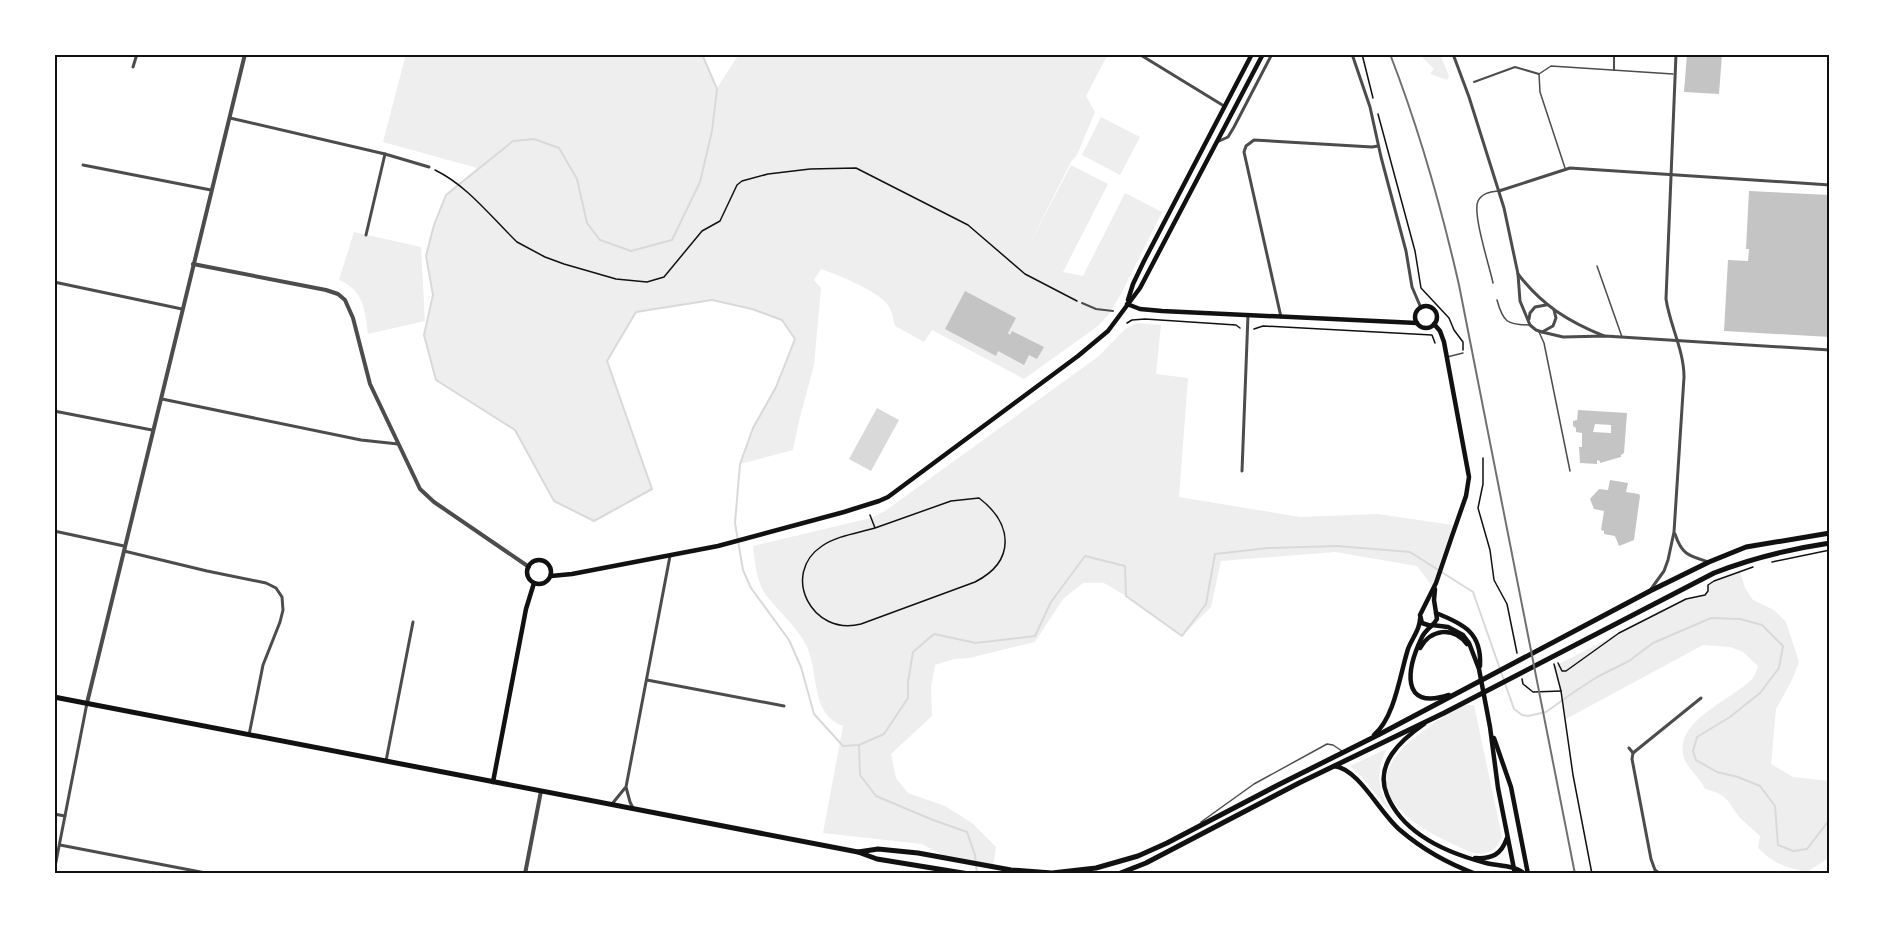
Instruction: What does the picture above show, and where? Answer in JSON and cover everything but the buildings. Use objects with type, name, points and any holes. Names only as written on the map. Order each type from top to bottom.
[{"type":"main road","points":[[1127,304],[1137,277],[1252,54]]},
{"type":"main road","points":[[550,576],[718,546],[866,506],[888,496],[1096,342],[1117,320],[1140,288],[1263,54]]},
{"type":"main road","points":[[1127,304],[1140,309],[1162,311],[1417,323],[1425,328],[1434,324],[1437,317],[1434,310],[1428,307],[1421,308],[1415,314],[1417,323]]},
{"type":"main road","points":[[1354,747],[1378,732],[1385,722],[1408,650],[1436,583],[1466,496],[1469,477],[1446,357],[1440,331],[1434,324]]},
{"type":"main road","points":[[858,852],[879,849],[950,859],[993,868],[1052,873],[1078,873],[1138,856],[1463,691],[1709,562],[1746,547],[1830,533]]},
{"type":"main road","points":[[1118,874],[1146,863],[1334,766],[1474,698],[1690,585],[1739,563],[1830,543]]},
{"type":"main road","points":[[535,562],[546,562],[550,568],[550,576],[544,583],[534,583],[529,577],[529,567],[535,562]]},
{"type":"main road","points":[[493,782],[526,609],[534,583]]},
{"type":"main road","points":[[1436,583],[1434,597],[1437,619],[1422,638],[1414,658],[1410,680],[1413,692],[1426,699],[1463,691]]},
{"type":"main road","points":[[1421,615],[1430,608],[1461,624],[1472,633],[1480,652],[1479,669]]},
{"type":"main road","points":[[1421,615],[1424,624],[1445,626],[1461,633],[1469,643],[1479,669],[1507,834],[1521,873]]},
{"type":"main road","points":[[1414,658],[1426,639],[1444,632],[1460,637],[1473,654]]},
{"type":"main road","points":[[54,697],[858,852],[877,859],[969,874]]},
{"type":"main road","points":[[1434,718],[1412,733],[1392,752],[1386,766],[1383,778],[1384,789],[1395,812],[1431,842],[1463,856],[1521,873]]},
{"type":"main road","points":[[1490,727],[1511,787],[1526,859],[1521,873]]},
{"type":"main road","points":[[1334,766],[1342,767],[1357,778],[1381,811],[1417,843],[1453,864],[1476,874]]},
{"type":"main road","points":[[1463,856],[1487,858],[1497,855],[1504,846],[1507,834]]},
{"type":"street","points":[[133,67],[137,54]]},
{"type":"street","points":[[54,872],[87,703],[245,54]]},
{"type":"street","points":[[1138,54],[1224,106]]},
{"type":"street","points":[[1214,144],[1228,137],[1234,128],[1272,54]]},
{"type":"street","points":[[1352,54],[1370,107],[1406,251],[1412,287],[1421,308]]},
{"type":"street","points":[[1453,54],[1499,191],[1518,274],[1520,302],[1530,323],[1541,332],[1563,337],[1605,336],[1830,350]]},
{"type":"street","points":[[1614,54],[1614,70]]},
{"type":"street","points":[[1650,591],[1664,571],[1674,532],[1684,377],[1683,363],[1666,299],[1676,54]]},
{"type":"street","points":[[1474,82],[1515,67],[1539,74]]},
{"type":"street","points":[[229,118],[385,154],[429,167]]},
{"type":"street","points":[[1281,317],[1244,152],[1246,146],[1254,140],[1378,146]]},
{"type":"street","points":[[366,235],[385,154]]},
{"type":"street","points":[[83,165],[211,190]]},
{"type":"street","points":[[1499,191],[1514,188],[1565,169],[1582,168],[1830,185]]},
{"type":"street","points":[[193,264],[326,290],[341,296],[353,318],[370,384],[416,482],[425,495],[529,567]]},
{"type":"street","points":[[1518,274],[1529,288],[1554,310],[1572,322],[1605,336]]},
{"type":"street","points":[[54,282],[182,309]]},
{"type":"street","points":[[1082,303],[1096,309],[1113,311]]},
{"type":"street","points":[[1530,323],[1532,309],[1539,305],[1547,305]]},
{"type":"street","points":[[1541,332],[1553,326],[1556,318],[1554,310]]},
{"type":"street","points":[[1242,471],[1248,315]]},
{"type":"street","points":[[160,399],[361,440],[398,444]]},
{"type":"street","points":[[54,411],[152,430]]},
{"type":"street","points":[[54,531],[266,583],[276,588],[282,597],[283,610],[263,665],[249,735]]},
{"type":"street","points":[[1674,532],[1681,548],[1686,553],[1709,562]]},
{"type":"street","points":[[634,809],[626,787],[670,554]]},
{"type":"street","points":[[387,761],[413,622]]},
{"type":"street","points":[[647,680],[784,706]]},
{"type":"street","points":[[1660,874],[1655,870],[1651,859],[1632,759],[1633,753],[1701,698]]},
{"type":"street","points":[[1629,748],[1633,753]]},
{"type":"street","points":[[611,805],[626,787]]},
{"type":"street","points":[[525,874],[541,791]]},
{"type":"street","points":[[54,814],[65,816]]},
{"type":"street","points":[[59,845],[211,874]]},
{"type":"lane","points":[[1565,169],[1540,92],[1539,74],[1551,66],[1675,74]]},
{"type":"lane","points":[[1493,283],[1476,211],[1478,201],[1483,195],[1499,191]]},
{"type":"lane","points":[[1597,266],[1622,338]]},
{"type":"lane","points":[[1497,300],[1501,312],[1509,322],[1515,325],[1530,323]]},
{"type":"lane","points":[[1541,332],[1570,471]]},
{"type":"lane","points":[[1446,357],[1463,353]]},
{"type":"lane","points":[[1194,829],[1251,787],[1327,744],[1343,752]]},
{"type":"path","points":[[1390,155],[1415,251],[1421,288],[1449,318],[1463,342],[1463,353]]},
{"type":"path","points":[[429,167],[445,175],[469,194],[517,242],[545,258],[616,279],[647,282],[664,277],[702,231],[720,221],[737,185],[742,181],[768,174],[810,169],[856,168],[968,225],[1025,274],[1082,303]]},
{"type":"path","points":[[1127,323],[1144,319],[1236,325],[1240,328]]},
{"type":"path","points":[[1254,329],[1263,326],[1432,335],[1435,343]]},
{"type":"path","points":[[1483,458],[1484,484],[1478,508],[1490,550],[1494,580],[1508,604],[1517,652]]},
{"type":"path","points":[[979,498],[996,513],[1004,532],[1003,552],[990,573],[975,582],[861,624],[847,626],[830,623],[818,615],[808,601],[803,586],[805,569],[812,556],[823,545],[875,528],[951,501],[979,498]]},
{"type":"path","points":[[870,515],[875,528]]},
{"type":"path","points":[[1773,562],[1830,550]]},
{"type":"path","points":[[1592,874],[1573,775],[1555,659],[1562,670],[1566,671],[1619,633],[1686,599],[1706,595],[1708,585],[1714,581],[1751,568]]},
{"type":"path","points":[[1521,674],[1523,684],[1533,692],[1561,691]]},
{"type":"shaded area","points":[[406,54],[702,54],[717,88],[739,54],[1108,54],[1086,96],[1095,112],[1077,155],[1071,162],[1025,253],[1071,165],[1108,184],[1063,272],[1083,276],[1125,193],[1162,212],[1109,314],[1098,326],[1024,379],[932,330],[924,342],[895,326],[889,306],[874,293],[821,269],[814,280],[821,288],[814,365],[793,450],[740,464],[753,428],[776,387],[795,339],[782,320],[752,309],[712,300],[636,312],[608,361],[652,489],[594,521],[554,501],[515,430],[436,380],[424,335],[433,295],[426,256],[434,225],[446,195],[477,168],[383,142]]},
{"type":"shaded area","points":[[1419,54],[1440,54],[1449,76],[1447,80],[1430,74],[1434,69]]},
{"type":"shaded area","points":[[1101,117],[1140,137],[1120,175],[1082,155]]},
{"type":"shaded area","points":[[354,232],[421,247],[425,321],[368,334],[362,302],[354,289],[339,280]]},
{"type":"shaded area","points":[[1137,323],[1161,325],[1156,374],[1188,378],[1179,497],[1300,517],[1378,514],[1453,525],[1432,586],[1417,566],[1335,552],[1221,561],[1211,607],[1182,636],[1104,583],[1083,583],[1063,599],[1035,642],[935,665],[931,688],[932,716],[891,754],[896,778],[908,793],[945,806],[972,823],[996,847],[993,868],[950,859],[922,844],[823,833],[843,726],[833,721],[821,706],[807,646],[766,595],[760,584],[753,546],[871,518],[885,511],[1099,356],[1125,329]]},
{"type":"shaded area","points":[[877,408],[899,420],[871,471],[849,459]]},
{"type":"shaded area","points":[[1740,572],[1745,588],[1753,600],[1774,610],[1786,622],[1799,662],[1776,709],[1771,764],[1793,777],[1830,781],[1830,857],[1807,872],[1780,864],[1758,848],[1760,836],[1741,819],[1724,797],[1705,789],[1687,764],[1683,754],[1683,742],[1688,731],[1697,721],[1743,687],[1754,676],[1758,666],[1743,652],[1730,647],[1703,645],[1566,719],[1555,666],[1686,599],[1705,595],[1708,585]]},
{"type":"shaded area","points":[[1463,705],[1474,705],[1502,837],[1494,849],[1482,854],[1464,849],[1420,826],[1400,809],[1387,790],[1386,779],[1390,765],[1399,753],[1436,722]]},
{"type":"shaded area","points":[[1386,750],[1380,768],[1380,784],[1384,799],[1393,815],[1350,766]]},
{"type":"waterway","points":[[702,54],[717,89],[712,131],[700,182],[672,240],[631,251],[600,240],[587,223],[577,179],[559,148],[534,139],[513,141],[446,195],[434,225],[426,256],[433,295],[424,335],[436,380],[515,430],[554,501],[594,521],[652,489],[607,361],[636,312],[712,300],[752,309],[782,320],[795,339],[776,387],[753,428],[740,464],[735,523],[743,570],[751,588],[789,640],[801,667],[814,714],[843,746],[859,745],[884,734],[908,698],[913,652],[934,634],[976,643],[1035,636],[1051,602],[1085,556],[1125,566],[1126,596],[1182,636],[1206,604],[1215,554],[1268,548],[1337,546],[1410,552],[1473,592],[1514,709],[1522,715],[1546,712],[1597,677],[1629,661],[1653,643],[1711,618],[1740,619],[1762,625],[1783,646],[1779,668],[1760,693],[1730,717],[1697,737],[1693,751],[1696,760],[1717,772],[1760,786],[1775,806],[1778,845],[1793,851],[1807,849],[1830,819]]},
{"type":"waterway","points":[[859,745],[860,775],[876,796],[967,832],[975,855],[977,874]]},
{"type":"railway","points":[[1390,54],[1429,168],[1459,285],[1575,874]]}]
